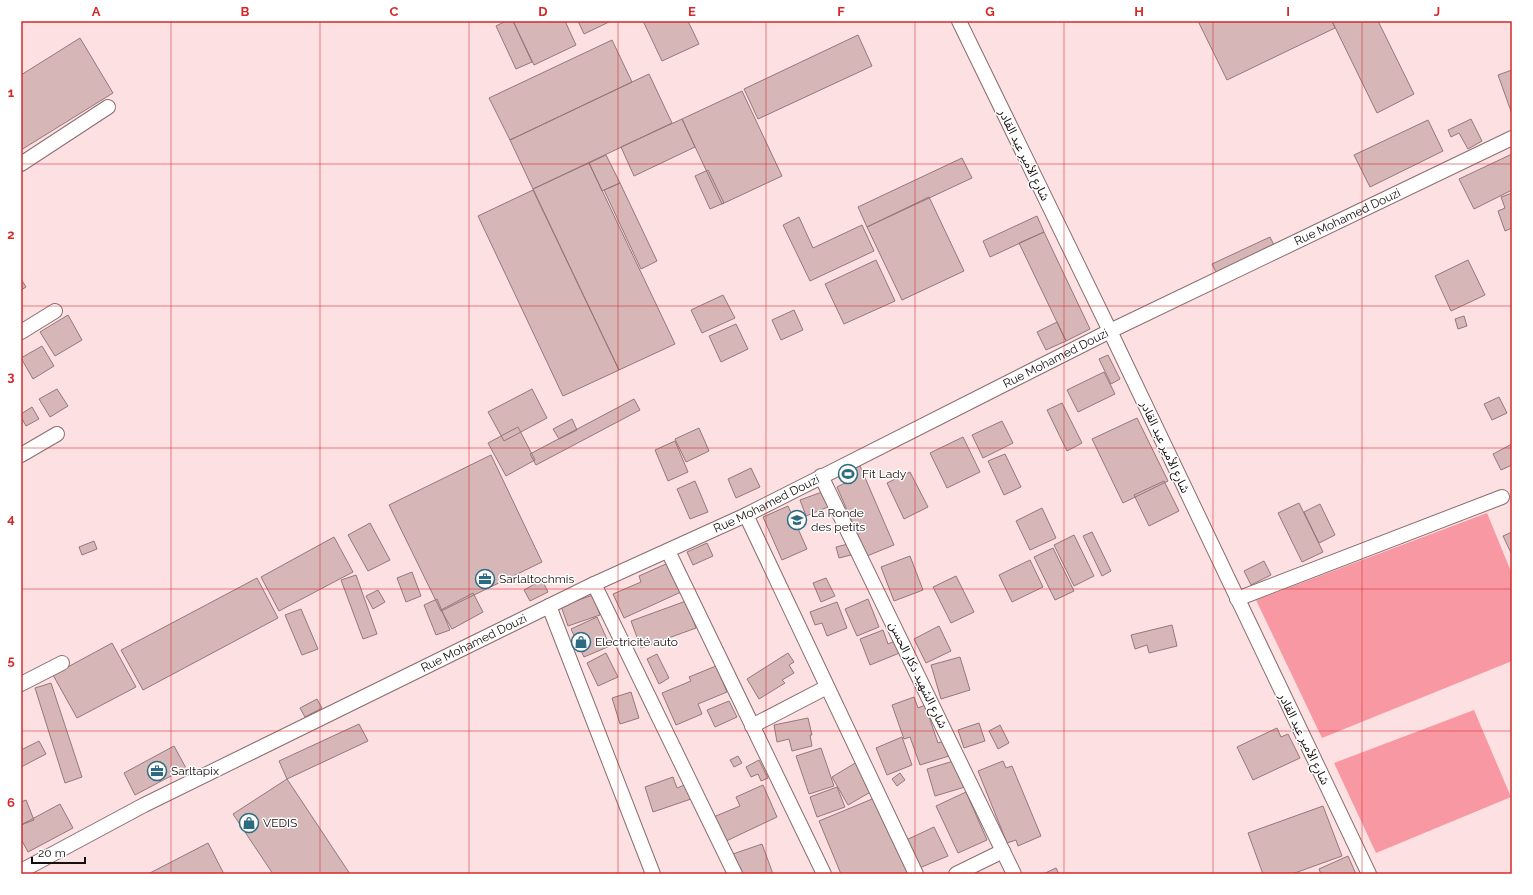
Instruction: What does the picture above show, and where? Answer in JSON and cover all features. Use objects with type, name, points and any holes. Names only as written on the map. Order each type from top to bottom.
[{"type":"street","name":"شارع الأمير عبد القادر","points":[[959,21],[1110,331],[1369,874]]},
{"type":"street","points":[[21,164],[108,107]]},
{"type":"street","name":"Rue Mohamed Douzi","points":[[21,872],[144,805],[594,584],[746,515],[1110,331],[1512,138]]},
{"type":"street","points":[[21,332],[55,311]]},
{"type":"street","points":[[21,455],[57,434]]},
{"type":"street","name":"شارع الشهيد دكار الحسن","points":[[821,476],[1014,874]]},
{"type":"street","points":[[1237,598],[1502,497]]},
{"type":"street","points":[[746,515],[916,874]]},
{"type":"street","points":[[668,551],[824,874]]},
{"type":"street","points":[[594,584],[735,874]]},
{"type":"street","points":[[549,606],[653,874]]},
{"type":"street","points":[[21,684],[62,663]]},
{"type":"street","points":[[752,726],[827,687]]},
{"type":"street","points":[[956,874],[1003,851]]},
{"type":"shaded area","points":[[1487,513],[1512,574],[1512,661],[1322,738],[1256,600]]},
{"type":"shaded area","points":[[1474,710],[1511,797],[1376,853],[1334,763]]},
{"type":"building","points":[[506,21],[513,21],[532,62],[516,69],[496,26]]},
{"type":"building","points":[[513,21],[565,21],[576,45],[534,65]]},
{"type":"building","points":[[578,21],[611,21],[584,34]]},
{"type":"building","points":[[643,21],[688,21],[699,44],[662,61]]},
{"type":"building","points":[[1198,21],[1332,21],[1335,28],[1227,80]]},
{"type":"building","points":[[1332,21],[1378,21],[1414,94],[1377,113]]},
{"type":"building","points":[[858,35],[872,66],[758,119],[744,89]]},
{"type":"building","points":[[80,38],[113,93],[21,150],[21,75]]},
{"type":"building","points":[[612,40],[632,82],[510,140],[489,98]]},
{"type":"building","points":[[1512,70],[1512,114],[1498,75]]},
{"type":"building","points":[[649,74],[672,123],[533,189],[510,140]]},
{"type":"building","points":[[742,91],[782,176],[722,204],[682,119]]},
{"type":"building","points":[[682,119],[695,147],[634,176],[621,147]]},
{"type":"building","points":[[1471,119],[1482,141],[1468,149],[1459,133],[1451,137],[1448,130]]},
{"type":"building","points":[[1428,120],[1443,151],[1370,187],[1354,155]]},
{"type":"building","points":[[1512,154],[1512,190],[1474,209],[1459,179]]},
{"type":"building","points":[[606,155],[620,183],[602,191],[589,163]]},
{"type":"building","points":[[962,158],[972,178],[867,227],[858,207]]},
{"type":"building","points":[[589,163],[675,344],[619,370],[533,189]]},
{"type":"building","points":[[708,170],[724,203],[710,209],[695,176]]},
{"type":"building","points":[[620,183],[657,261],[641,269],[604,190]]},
{"type":"building","points":[[533,190],[619,370],[563,396],[478,216]]},
{"type":"building","points":[[1512,193],[1512,228],[1505,231],[1498,211],[1505,208],[1501,197]]},
{"type":"building","points":[[929,197],[964,271],[902,300],[867,227]]},
{"type":"building","points":[[1037,216],[1044,232],[990,257],[983,241]]},
{"type":"building","points":[[799,217],[813,248],[862,225],[874,251],[810,281],[783,225]]},
{"type":"building","points":[[1044,232],[1090,329],[1066,341],[1019,243]]},
{"type":"building","points":[[1270,237],[1276,249],[1218,276],[1212,264]]},
{"type":"building","points":[[876,260],[895,301],[844,324],[825,284]]},
{"type":"building","points":[[1468,260],[1485,295],[1451,311],[1435,276]]},
{"type":"building","points":[[21,279],[26,287],[21,290]]},
{"type":"building","points":[[723,295],[735,318],[702,333],[691,310]]},
{"type":"building","points":[[794,310],[803,330],[781,340],[772,320]]},
{"type":"building","points":[[68,315],[82,340],[55,356],[40,332]]},
{"type":"building","points":[[1464,316],[1467,326],[1458,329],[1455,319]]},
{"type":"building","points":[[1057,322],[1066,341],[1046,350],[1037,332]]},
{"type":"building","points":[[736,324],[748,349],[721,362],[709,336]]},
{"type":"building","points":[[42,346],[54,366],[33,379],[21,358]]},
{"type":"building","points":[[1108,355],[1120,379],[1111,384],[1099,359]]},
{"type":"building","points":[[1104,372],[1115,394],[1078,412],[1067,390]]},
{"type":"building","points":[[57,389],[68,406],[50,417],[39,399]]},
{"type":"building","points":[[532,389],[547,418],[504,441],[488,412]]},
{"type":"building","points":[[1499,397],[1507,413],[1492,420],[1484,404]]},
{"type":"building","points":[[634,399],[640,410],[536,465],[530,454]]},
{"type":"building","points":[[1062,403],[1082,443],[1067,451],[1047,410]]},
{"type":"building","points":[[32,407],[39,419],[26,426],[21,414]]},
{"type":"building","points":[[1137,418],[1168,481],[1123,503],[1092,439]]},
{"type":"building","points":[[572,419],[577,430],[559,439],[553,429]]},
{"type":"building","points":[[1002,421],[1013,443],[983,458],[972,435]]},
{"type":"building","points":[[518,427],[535,460],[506,476],[488,443]]},
{"type":"building","points":[[699,428],[709,451],[686,462],[675,439]]},
{"type":"building","points":[[963,437],[980,472],[947,488],[930,453]]},
{"type":"building","points":[[675,441],[688,472],[668,481],[655,450]]},
{"type":"building","points":[[1512,444],[1512,465],[1501,470],[1493,454]]},
{"type":"building","points":[[1005,454],[1021,487],[1004,495],[988,461]]},
{"type":"building","points":[[491,455],[542,562],[441,611],[389,505]]},
{"type":"building","points":[[860,466],[894,545],[867,556],[837,487],[845,483],[841,474]]},
{"type":"building","points":[[751,468],[760,487],[736,498],[728,479]]},
{"type":"building","points":[[910,472],[928,507],[904,519],[887,483]]},
{"type":"building","points":[[695,481],[708,512],[690,519],[677,489]]},
{"type":"building","points":[[1164,481],[1179,511],[1149,526],[1134,495]]},
{"type":"building","points":[[822,492],[828,507],[806,516],[800,500]]},
{"type":"building","points":[[1299,503],[1323,552],[1302,562],[1278,513]]},
{"type":"building","points":[[1320,504],[1335,535],[1319,543],[1304,512]]},
{"type":"building","points":[[788,506],[807,549],[782,560],[763,517]]},
{"type":"building","points":[[1042,508],[1056,538],[1030,550],[1016,521]]},
{"type":"building","points":[[370,523],[390,560],[368,571],[348,535]]},
{"type":"building","points":[[1092,532],[1111,571],[1102,576],[1083,536]]},
{"type":"building","points":[[1512,532],[1512,555],[1503,536]]},
{"type":"building","points":[[1074,535],[1094,576],[1074,586],[1054,545]]},
{"type":"building","points":[[334,537],[353,572],[279,611],[261,577]]},
{"type":"building","points":[[94,541],[97,549],[82,555],[79,547]]},
{"type":"building","points":[[707,543],[713,556],[693,565],[687,552]]},
{"type":"building","points":[[848,544],[851,555],[839,558],[836,547]]},
{"type":"building","points":[[1053,548],[1074,591],[1055,600],[1034,557]]},
{"type":"building","points":[[910,556],[923,590],[894,601],[881,567]]},
{"type":"building","points":[[1030,560],[1043,587],[1012,602],[999,575]]},
{"type":"building","points":[[1264,561],[1271,575],[1251,585],[1244,571]]},
{"type":"building","points":[[668,563],[681,592],[624,618],[613,594],[641,582],[639,576]]},
{"type":"building","points":[[412,572],[421,596],[406,602],[397,578]]},
{"type":"building","points":[[356,575],[377,634],[363,639],[341,580]]},
{"type":"building","points":[[956,576],[974,612],[951,623],[933,587]]},
{"type":"building","points":[[257,578],[278,618],[143,690],[121,650]]},
{"type":"building","points":[[826,578],[835,596],[821,602],[813,583]]},
{"type":"building","points":[[542,580],[548,592],[530,601],[524,590]]},
{"type":"building","points":[[378,590],[385,602],[373,609],[366,596]]},
{"type":"building","points":[[473,593],[483,612],[452,629],[441,610]]},
{"type":"building","points":[[593,595],[600,615],[568,626],[561,606]]},
{"type":"building","points":[[437,599],[450,630],[436,635],[424,605]]},
{"type":"building","points":[[868,599],[879,627],[857,636],[845,609]]},
{"type":"building","points":[[686,601],[696,628],[641,648],[631,621]]},
{"type":"building","points":[[837,602],[847,628],[827,636],[822,623],[815,625],[810,612]]},
{"type":"building","points":[[301,609],[318,649],[302,655],[285,615]]},
{"type":"building","points":[[597,617],[610,646],[584,657],[571,629]]},
{"type":"building","points":[[1172,625],[1177,646],[1149,653],[1147,645],[1135,649],[1131,635]]},
{"type":"building","points":[[939,626],[951,651],[926,663],[914,639]]},
{"type":"building","points":[[883,630],[888,644],[897,640],[902,652],[870,665],[860,639]]},
{"type":"building","points":[[112,643],[136,687],[77,718],[53,675]]},
{"type":"building","points":[[606,653],[618,677],[598,686],[587,663]]},
{"type":"building","points":[[788,653],[794,662],[789,665],[794,673],[782,680],[785,683],[759,699],[747,679]]},
{"type":"building","points":[[657,654],[669,678],[659,684],[647,659]]},
{"type":"building","points":[[960,657],[970,690],[941,699],[931,665]]},
{"type":"building","points":[[716,666],[727,692],[698,704],[702,714],[676,725],[662,693],[691,681],[689,677]]},
{"type":"building","points":[[51,683],[82,777],[65,783],[35,688]]},
{"type":"building","points":[[631,692],[639,718],[620,724],[612,698]]},
{"type":"building","points":[[914,697],[918,708],[925,705],[938,743],[944,741],[949,756],[920,765],[910,737],[904,739],[892,705]]},
{"type":"building","points":[[317,699],[322,708],[305,717],[300,708]]},
{"type":"building","points":[[729,701],[737,717],[715,727],[707,710]]},
{"type":"building","points":[[808,718],[812,735],[810,735],[812,746],[792,751],[789,739],[777,742],[774,725]]},
{"type":"building","points":[[979,723],[985,741],[964,748],[958,730]]},
{"type":"building","points":[[359,724],[368,741],[287,779],[279,761]]},
{"type":"building","points":[[1000,725],[1009,743],[998,749],[989,731]]},
{"type":"building","points":[[1277,728],[1281,737],[1288,734],[1300,758],[1253,780],[1237,747]]},
{"type":"building","points":[[902,737],[912,765],[887,775],[876,748]]},
{"type":"building","points":[[39,741],[46,754],[21,767],[21,750]]},
{"type":"building","points":[[174,746],[186,768],[135,795],[124,773]]},
{"type":"building","points":[[821,748],[834,786],[809,794],[796,756]]},
{"type":"building","points":[[738,756],[742,763],[734,767],[730,760]]},
{"type":"building","points":[[759,760],[768,778],[761,781],[758,774],[751,777],[746,767]]},
{"type":"building","points":[[957,760],[965,787],[935,796],[927,769]]},
{"type":"building","points":[[1003,761],[1006,768],[1012,766],[1041,836],[1018,846],[1016,840],[1007,843],[978,771]]},
{"type":"building","points":[[857,762],[874,790],[848,805],[832,777]]},
{"type":"building","points":[[900,773],[905,780],[897,786],[892,779]]},
{"type":"building","points":[[673,777],[677,788],[687,784],[691,799],[653,812],[645,787]]},
{"type":"building","points":[[287,779],[350,874],[273,874],[233,814]]},
{"type":"building","points":[[763,785],[777,817],[722,843],[711,818],[740,806],[736,797]]},
{"type":"building","points":[[837,787],[845,807],[817,817],[810,797]]},
{"type":"building","points":[[966,792],[987,840],[958,853],[936,806]]},
{"type":"building","points":[[877,797],[909,874],[841,874],[819,821]]},
{"type":"building","points":[[26,800],[34,820],[21,825],[21,802]]},
{"type":"building","points":[[60,804],[73,828],[28,852],[21,839],[21,825]]},
{"type":"building","points":[[1323,806],[1342,856],[1292,874],[1263,874],[1248,833]]},
{"type":"building","points":[[934,827],[948,856],[917,869],[904,841]]},
{"type":"building","points":[[208,843],[224,874],[148,874]]},
{"type":"building","points":[[762,844],[773,874],[740,874],[733,854]]},
{"type":"building","points":[[1348,856],[1356,874],[1321,874],[1319,869]]},
{"type":"building","points":[[1056,868],[1059,874],[1043,874]]},
{"type":"place","name":"Fit Lady","points":[[848,474]]},
{"type":"place","name":"La Ronde des petits","points":[[797,520]]},
{"type":"place","name":"Sarlaltochmis","points":[[485,579]]},
{"type":"place","name":"Electricité auto","points":[[581,642]]},
{"type":"place","name":"Sarltapix","points":[[157,771]]},
{"type":"place","name":"VEDIS","points":[[249,823]]}]
